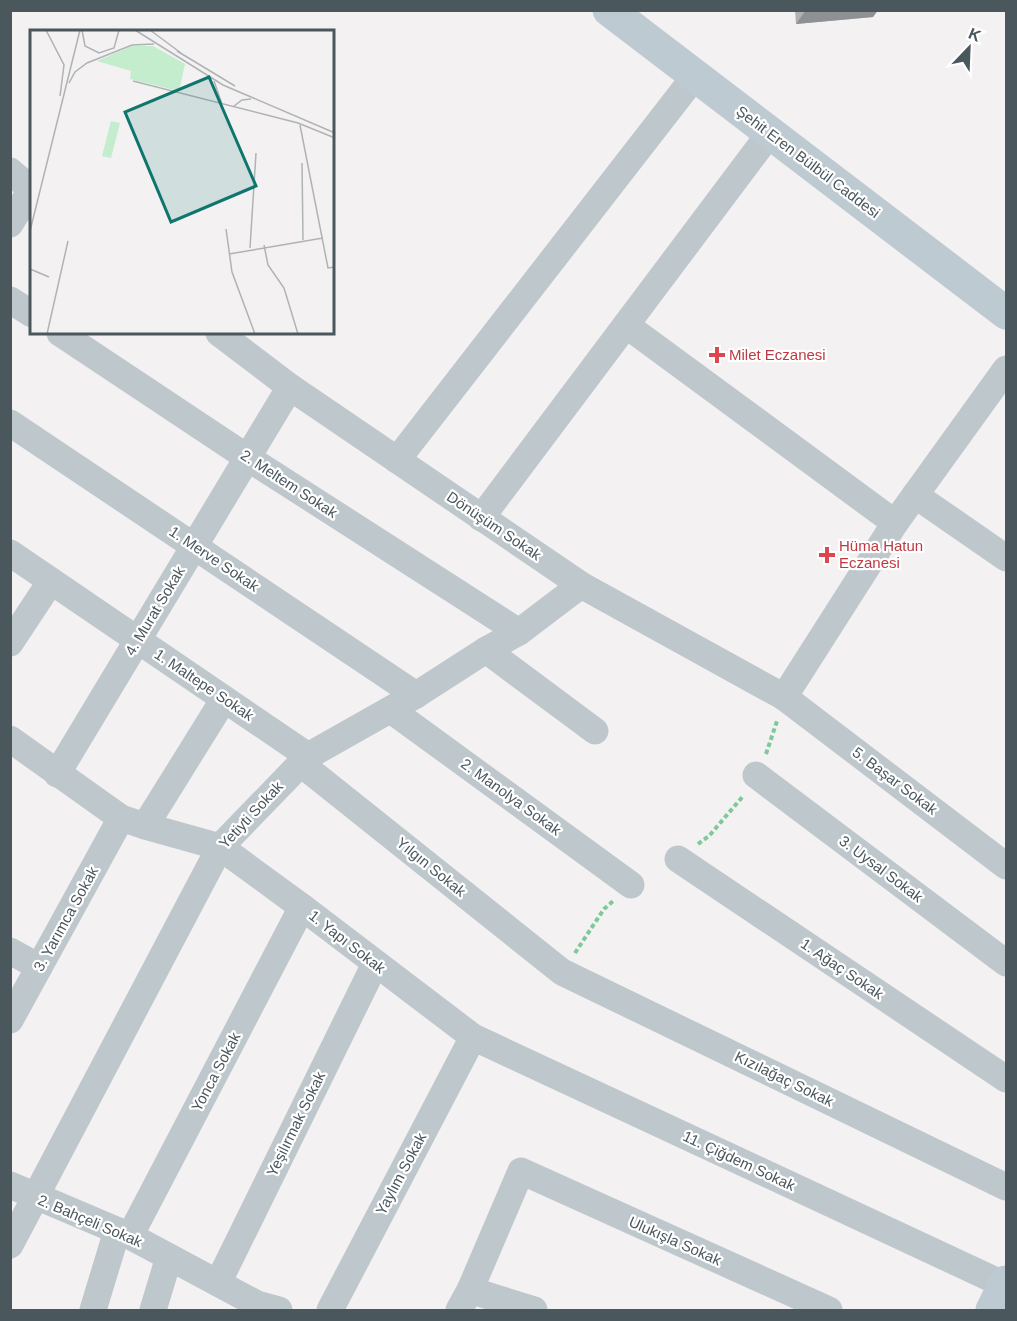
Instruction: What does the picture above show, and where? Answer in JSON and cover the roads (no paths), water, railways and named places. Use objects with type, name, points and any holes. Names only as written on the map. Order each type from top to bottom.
[{"type":"main road","name":"Şehit Eren Bülbül Caddesi","points":[[609,10],[1006,313]]},
{"type":"street","points":[[397,460],[695,76]]},
{"type":"street","points":[[481,518],[770,133]]},
{"type":"street","points":[[10,171],[30,189]]},
{"type":"street","points":[[10,224],[30,192]]},
{"type":"street","points":[[10,300],[30,313]]},
{"type":"street","points":[[626,325],[895,523]]},
{"type":"street","name":"2. Meltem Sokak","points":[[62,334],[248,458],[519,632]]},
{"type":"street","name":"Dönüşüm Sokak","points":[[220,334],[290,387],[580,585],[784,698]]},
{"type":"street","points":[[784,698],[895,523],[1006,369]]},
{"type":"street","name":"4. Murat Sokak","points":[[57,774],[290,387]]},
{"type":"street","name":"1. Merve Sokak","points":[[10,423],[416,695]]},
{"type":"street","points":[[915,495],[1006,558]]},
{"type":"street","name":"1. Maltepe Sokak","points":[[10,553],[224,699],[304,759]]},
{"type":"street","points":[[10,644],[51,580]]},
{"type":"street","name":"Yetiyti Sokak","points":[[10,1245],[219,847],[304,759],[392,710],[486,650],[519,632],[580,585]]},
{"type":"street","points":[[486,650],[595,731]]},
{"type":"street","name":"5. Başar Sokak","points":[[784,698],[1006,866]]},
{"type":"street","name":"3. Yarımca Sokak","points":[[10,1020],[39,967],[133,822],[224,699]]},
{"type":"street","name":"2. Manolya Sokak","points":[[392,710],[632,885]]},
{"type":"street","points":[[10,739],[57,774],[133,822],[219,847]]},
{"type":"street","name":"Yılgın Sokak","points":[[304,759],[562,972]]},
{"type":"street","name":"3. Uysal Sokak","points":[[756,775],[1006,963]]},
{"type":"street","name":"1. Yapı Sokak","points":[[219,847],[473,1037]]},
{"type":"street","name":"1. Ağaç Sokak","points":[[678,859],[1006,1079]]},
{"type":"street","name":"Yonca Sokak","points":[[93,1311],[124,1233],[302,907]]},
{"type":"street","points":[[10,951],[39,967]]},
{"type":"street","name":"Yeşilırmak Sokak","points":[[218,1283],[375,964]]},
{"type":"street","name":"Kızılağaç Sokak","points":[[562,972],[1006,1187]]},
{"type":"street","name":"11. Çiğdem Sokak","points":[[473,1037],[1001,1293]]},
{"type":"street","name":"Yaylım Sokak","points":[[330,1311],[473,1037]]},
{"type":"street","name":"Ulukışla Sokak","points":[[465,1300],[521,1171],[829,1311]]},
{"type":"street","name":"2. Bahçeli Sokak","points":[[10,1185],[124,1233],[263,1308]]},
{"type":"street","points":[[153,1311],[169,1257]]},
{"type":"street","points":[[465,1300],[534,1311]]},
{"type":"place","name":"Milet Eczanesi","points":[[717,355]]},
{"type":"place","name":"Hüma Hatun Eczanesi","points":[[827,555]]}]
